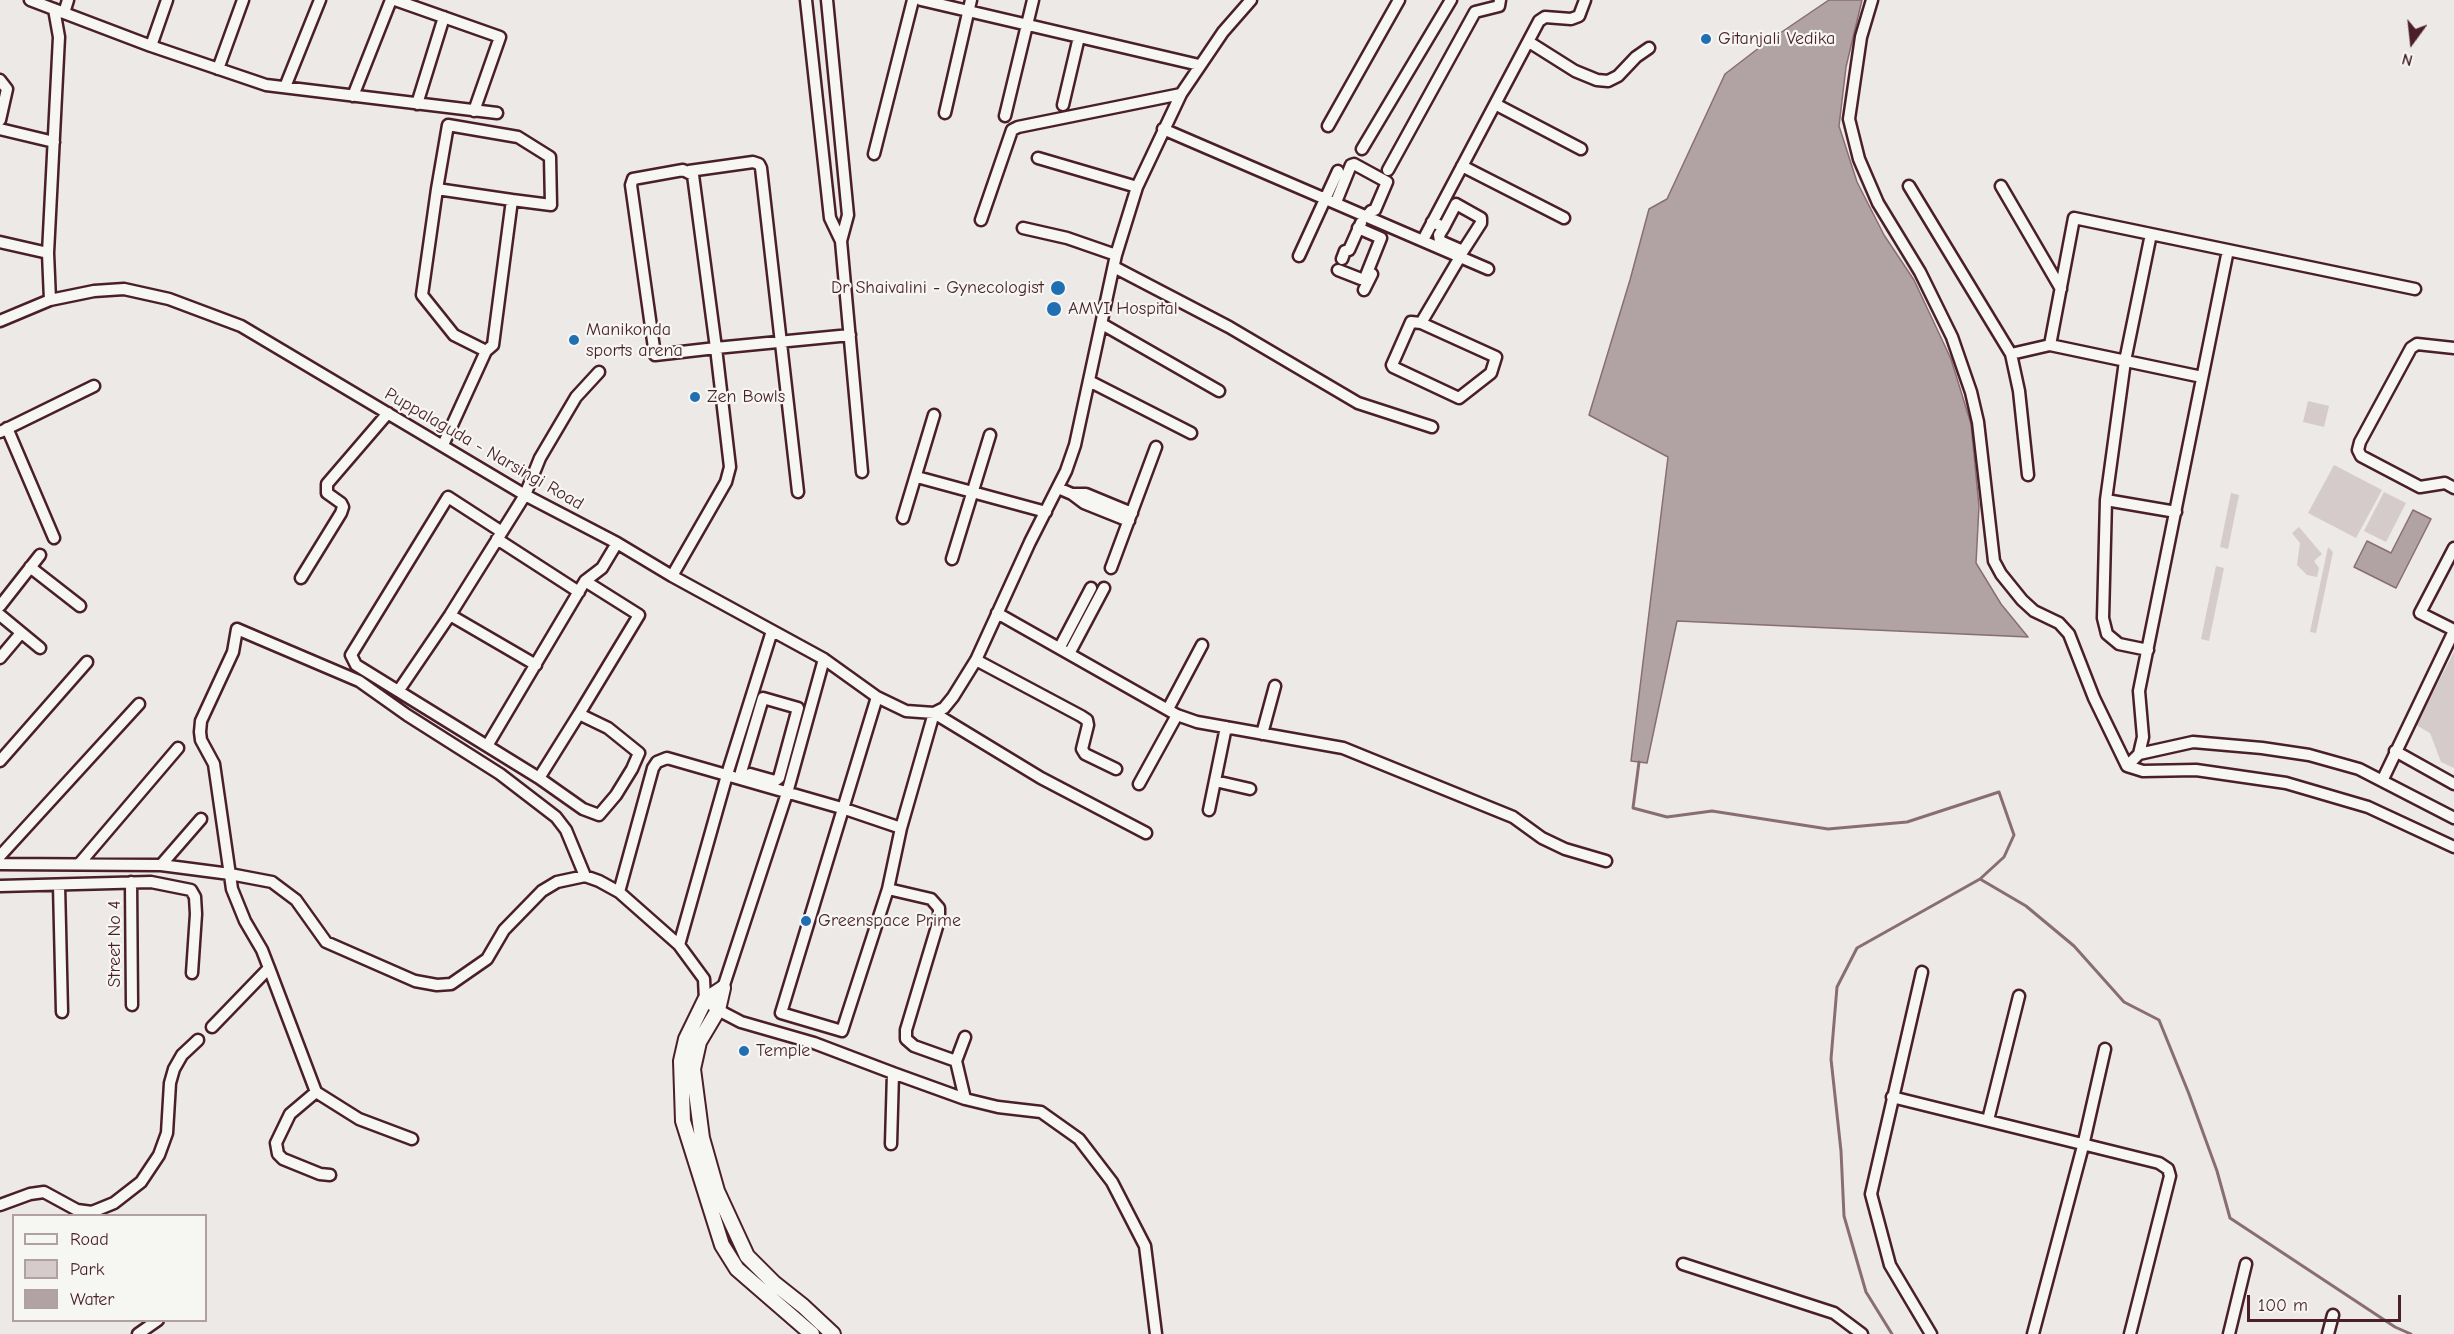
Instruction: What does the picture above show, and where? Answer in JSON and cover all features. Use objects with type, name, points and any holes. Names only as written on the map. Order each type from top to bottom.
[{"type":"main road","points":[[723,988],[705,999],[686,1040],[681,1061],[683,1121],[722,1245],[737,1269],[812,1334]]},
{"type":"main road","points":[[723,988],[718,1010],[699,1042],[693,1068],[702,1138],[717,1191],[747,1256],[774,1283],[833,1334]]},
{"type":"street","points":[[50,300],[48,253],[59,11],[68,0]]},
{"type":"street","points":[[151,46],[167,0]]},
{"type":"street","points":[[218,69],[243,0]]},
{"type":"street","points":[[285,87],[320,0]]},
{"type":"street","points":[[353,96],[393,0],[500,37],[474,111]]},
{"type":"street","points":[[806,0],[830,218],[841,241],[862,472]]},
{"type":"street","points":[[827,0],[848,215],[841,241]]},
{"type":"street","points":[[874,154],[913,0]]},
{"type":"street","points":[[921,0],[969,5],[1027,25],[1199,65]]},
{"type":"street","points":[[1005,116],[1033,0]]},
{"type":"street","points":[[877,697],[781,1013],[842,1031],[888,889],[901,828],[934,713],[944,708],[953,697],[976,660],[1066,471],[1075,445],[1116,255],[1137,188],[1181,93],[1223,32],[1251,0]]},
{"type":"street","points":[[1328,126],[1399,0]]},
{"type":"street","points":[[1362,149],[1451,0]]},
{"type":"street","points":[[1388,170],[1475,12],[1499,6],[1500,0]]},
{"type":"street","points":[[1422,240],[1539,21],[1545,17],[1571,19],[1579,16],[1585,0]]},
{"type":"street","points":[[1872,0],[1861,37],[1849,119],[1858,159],[1878,203],[1925,281],[1952,337],[1971,392],[1978,422],[1995,561],[2001,574],[2022,600],[2034,611],[2059,623],[2069,634],[2094,698],[2127,766],[2143,771],[2196,770],[2286,783],[2368,807],[2454,847]]},
{"type":"street","points":[[34,1],[151,46],[266,85],[497,113]]},
{"type":"street","points":[[945,113],[969,5]]},
{"type":"street","points":[[417,104],[444,17]]},
{"type":"street","points":[[1063,105],[1079,37]]},
{"type":"street","points":[[1529,42],[1575,71],[1597,80],[1608,81],[1618,76],[1636,57],[1649,48]]},
{"type":"street","points":[[0,80],[7,88],[0,120]]},
{"type":"street","points":[[981,220],[1012,130],[1181,93]]},
{"type":"street","points":[[1495,104],[1581,149]]},
{"type":"street","points":[[437,189],[550,205],[550,157],[518,137],[448,125],[437,189],[423,295],[454,335],[486,351]]},
{"type":"street","points":[[0,129],[54,142]]},
{"type":"street","points":[[1163,129],[1333,199],[1488,269]]},
{"type":"street","points":[[1038,158],[1137,188]]},
{"type":"street","points":[[798,492],[783,342],[759,164],[753,162],[683,170],[633,179],[655,355],[716,348],[783,342],[850,335]]},
{"type":"street","points":[[1299,256],[1354,164],[1387,182],[1375,210],[1367,214],[1358,228],[1349,250],[1345,251],[1340,264],[1361,279],[1365,278],[1381,238],[1358,228]]},
{"type":"street","points":[[1462,166],[1564,218]]},
{"type":"street","points":[[672,576],[726,482],[730,466],[693,175],[689,171]]},
{"type":"street","points":[[1333,199],[1338,171]]},
{"type":"street","points":[[1909,186],[2011,354],[2019,391],[2028,475]]},
{"type":"street","points":[[2001,186],[2061,289]]},
{"type":"street","points":[[443,446],[486,351],[493,345],[512,200]]},
{"type":"street","points":[[1456,204],[1481,218],[1481,223],[1463,251],[1440,241],[1439,235],[1444,227],[1456,204]]},
{"type":"street","points":[[2050,345],[2074,218],[2415,289]]},
{"type":"street","points":[[1432,222],[1444,227]]},
{"type":"street","points":[[1023,228],[1067,238],[1116,255]]},
{"type":"street","points":[[1364,290],[1394,228]]},
{"type":"street","points":[[2148,650],[2119,644],[2107,634],[2103,618],[2106,500],[2126,361],[2151,234]]},
{"type":"street","points":[[0,242],[48,253]]},
{"type":"street","points":[[2139,754],[2142,737],[2139,691],[2229,250]]},
{"type":"street","points":[[1421,323],[1460,257]]},
{"type":"street","points":[[1114,267],[1229,327],[1358,403],[1432,427]]},
{"type":"street","name":"Puppalaguda - Narsingi Road","points":[[0,321],[50,300],[94,291],[124,289],[169,299],[241,326],[525,495],[617,543],[672,576],[824,659],[877,697],[906,711],[934,713]]},
{"type":"street","points":[[1411,322],[1421,323],[1496,357],[1491,373],[1459,398],[1393,367],[1411,322]]},
{"type":"street","points":[[1102,324],[1219,392]]},
{"type":"street","points":[[2454,348],[2417,344],[2411,348],[2360,442],[2358,450],[2361,456],[2420,487],[2445,483],[2454,488]]},
{"type":"street","points":[[2011,354],[2050,345],[2202,377]]},
{"type":"street","points":[[399,690],[450,615],[525,495],[540,458],[576,397],[599,372]]},
{"type":"street","points":[[1089,381],[1191,433]]},
{"type":"street","points":[[54,538],[3,430],[94,386]]},
{"type":"street","points":[[301,578],[341,513],[340,503],[327,493],[327,484],[338,474],[347,460],[388,413]]},
{"type":"street","points":[[903,518],[917,477],[933,416]]},
{"type":"street","points":[[952,559],[990,435]]},
{"type":"street","points":[[1111,568],[1156,447]]},
{"type":"street","points":[[917,477],[972,494],[1046,512]]},
{"type":"street","points":[[1058,488],[1072,494],[1086,494],[1130,517]]},
{"type":"street","points":[[579,592],[448,497],[351,655],[356,665],[539,778],[583,809],[599,815],[605,810],[632,769],[639,753],[608,728],[579,714]]},
{"type":"street","points":[[2106,500],[2176,513]]},
{"type":"street","points":[[486,746],[585,581],[602,568],[617,543]]},
{"type":"street","points":[[2382,781],[2454,631],[2420,613],[2454,548]]},
{"type":"street","points":[[0,606],[40,555]]},
{"type":"street","points":[[30,567],[80,606]]},
{"type":"street","points":[[539,778],[639,615],[585,581]]},
{"type":"street","points":[[1065,649],[1091,588]]},
{"type":"street","points":[[1065,649],[1104,588]]},
{"type":"street","points":[[998,613],[1173,712],[1197,722],[1343,748],[1513,817],[1542,838],[1565,849],[1606,861]]},
{"type":"street","points":[[0,615],[40,648]]},
{"type":"street","points":[[450,615],[536,665]]},
{"type":"street","points":[[412,1139],[359,1119],[316,1092],[269,968],[232,889],[214,764],[201,740],[200,732],[201,721],[232,652],[237,629],[358,681],[500,774],[556,817],[566,830],[585,876]]},
{"type":"street","points":[[679,945],[728,772],[772,632]]},
{"type":"street","points":[[0,658],[21,633]]},
{"type":"street","points":[[1139,784],[1202,645]]},
{"type":"street","points":[[723,988],[787,793],[824,659]]},
{"type":"street","points":[[976,660],[1082,716],[1087,720],[1088,725],[1082,749],[1085,754],[1116,769]]},
{"type":"street","points":[[0,761],[87,662]]},
{"type":"street","points":[[1262,734],[1275,686]]},
{"type":"street","points":[[728,772],[741,772],[775,781],[779,778],[798,708],[763,698],[741,772]]},
{"type":"street","points":[[0,856],[139,704]]},
{"type":"street","points":[[934,713],[1041,778],[1146,833]]},
{"type":"street","points":[[1209,810],[1226,727]]},
{"type":"street","points":[[2127,766],[2139,754],[2193,742],[2309,755],[2359,769],[2454,818]]},
{"type":"street","points":[[81,863],[178,748]]},
{"type":"street","points":[[2395,751],[2454,784]]},
{"type":"street","points":[[619,892],[650,779],[657,762],[667,758],[728,772],[787,793],[901,828]]},
{"type":"street","points":[[1215,781],[1250,789]]},
{"type":"street","points":[[161,865],[201,819]]},
{"type":"street","points":[[0,864],[161,865],[272,882],[296,900],[326,942],[415,981],[437,985],[451,984],[487,959],[504,930],[542,891],[557,882],[585,876],[599,881],[619,892],[679,945],[704,979],[705,999],[718,1010],[741,1022],[814,1043],[965,1099],[998,1107],[1041,1112],[1079,1138],[1112,1182],[1145,1246],[1156,1334]]},
{"type":"street","name":"Street No 4","points":[[131,882],[132,1005]]},
{"type":"street","points":[[0,886],[151,882],[190,890],[195,897],[196,914],[192,974]]},
{"type":"street","points":[[59,885],[62,1012]]},
{"type":"street","points":[[888,889],[930,899],[939,908],[939,920],[906,1030],[906,1039],[914,1046],[956,1062]]},
{"type":"street","points":[[212,1027],[269,968]]},
{"type":"street","points":[[1922,972],[1871,1194],[1890,1265],[1931,1334]]},
{"type":"street","points":[[1988,1120],[2019,996]]},
{"type":"street","points":[[965,1037],[956,1062],[965,1099]]},
{"type":"street","points":[[0,1205],[30,1194],[44,1192],[77,1210],[93,1214],[114,1203],[141,1182],[159,1155],[167,1133],[170,1083],[174,1069],[182,1055],[198,1040]]},
{"type":"street","points":[[2033,1334],[2083,1146],[2105,1049]]},
{"type":"street","points":[[891,1144],[893,1073]]},
{"type":"street","points":[[316,1092],[291,1114],[276,1143],[278,1154],[284,1159],[320,1174],[330,1175]]},
{"type":"street","points":[[1892,1097],[2159,1163],[2168,1168],[2170,1176],[2130,1334]]},
{"type":"street","points":[[1683,1264],[1834,1313],[1862,1334]]},
{"type":"street","points":[[2229,1334],[2246,1264]]},
{"type":"street","points":[[2328,1334],[2332,1315]]},
{"type":"street","points":[[138,1334],[155,1322]]},
{"type":"green space","points":[[2308,401],[2329,406],[2324,427],[2303,422]]},
{"type":"green space","points":[[2334,465],[2382,490],[2356,538],[2308,513]]},
{"type":"green space","points":[[2384,492],[2406,503],[2386,542],[2364,531]]},
{"type":"green space","points":[[2231,493],[2239,495],[2228,549],[2220,547]]},
{"type":"green space","points":[[2299,527],[2322,554],[2314,561],[2319,568],[2317,577],[2307,575],[2297,565],[2300,543],[2292,533]]},
{"type":"green space","points":[[2328,547],[2333,552],[2316,633],[2310,632]]},
{"type":"green space","points":[[2216,566],[2224,568],[2209,641],[2201,639]]},
{"type":"green space","points":[[2454,652],[2454,768],[2441,762],[2430,733],[2416,725]]},
{"type":"water","points":[[1829,0],[1862,0],[1846,67],[1839,126],[1857,182],[1884,235],[1914,280],[1951,359],[1971,424],[1979,506],[1976,563],[2001,604],[2028,637],[1677,621],[1647,763],[1631,761],[1668,457],[1589,415],[1649,209],[1667,199],[1725,74],[1764,44]]},
{"type":"water","points":[[2413,510],[2431,519],[2396,588],[2354,567],[2367,541],[2391,553]]},
{"type":"waterway","points":[[1639,762],[1633,808],[1667,817],[1712,811],[1828,829],[1907,822],[1999,792],[2014,835],[2004,857],[1980,879],[1857,948],[1837,987],[1831,1059],[1841,1151],[1844,1216],[1866,1292],[1892,1334]]},
{"type":"waterway","points":[[1980,879],[2026,906],[2074,946],[2124,1002],[2159,1020],[2217,1171],[2230,1218],[2395,1327],[2411,1334]]},
{"type":"place","name":"Gitanjali Vedika","points":[[1706,39]]},
{"type":"place","name":"Dr Shaivalini - Gynecologist","points":[[1058,288]]},
{"type":"place","name":"AMVI Hospital","points":[[1054,309]]},
{"type":"place","name":"Manikonda sports arena","points":[[574,340]]},
{"type":"place","name":"Zen Bowls","points":[[695,397]]},
{"type":"place","name":"Greenspace Prime","points":[[806,921]]},
{"type":"place","name":"Temple","points":[[744,1051]]}]
